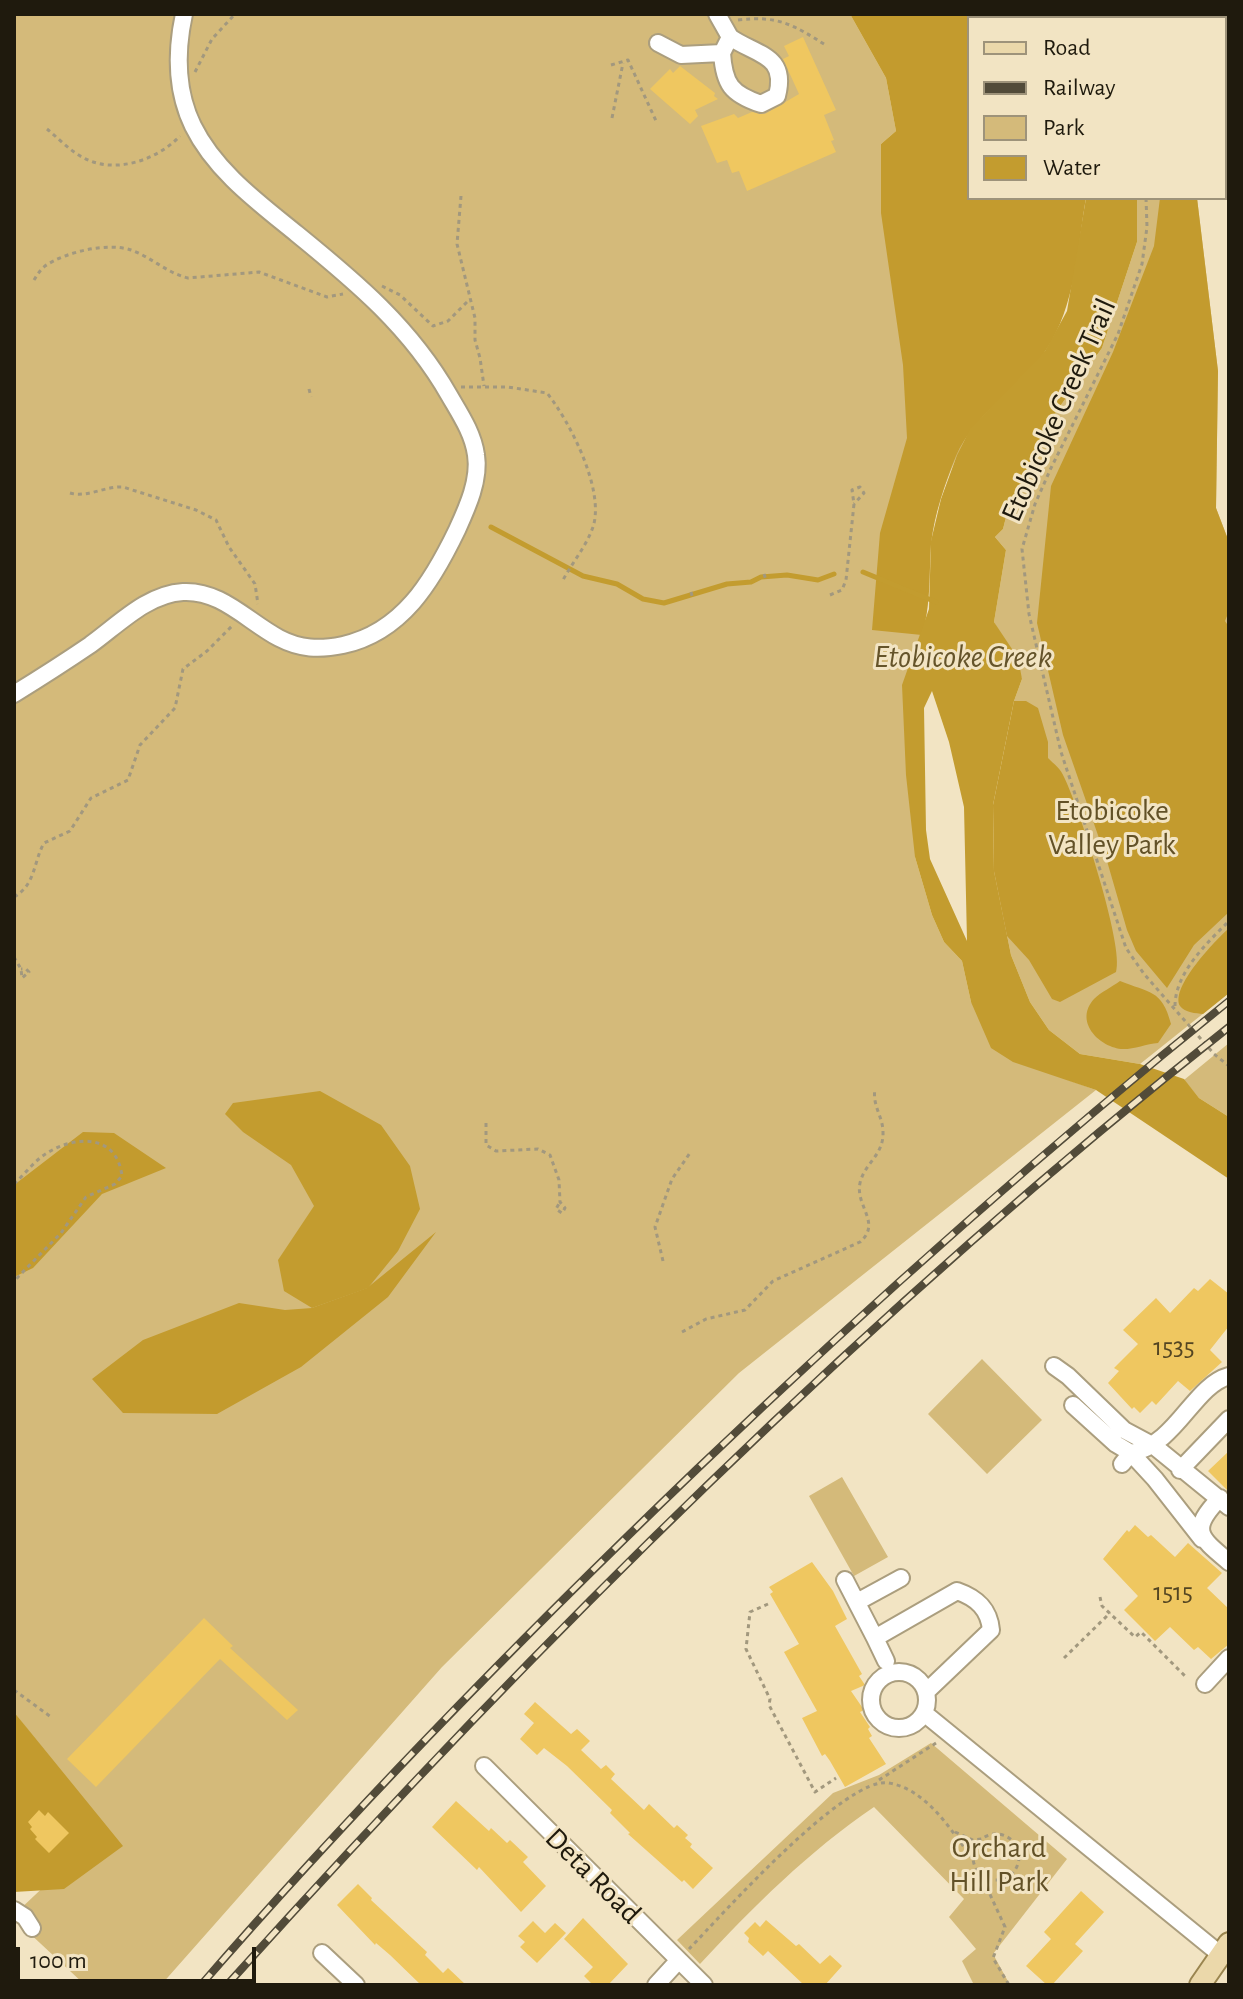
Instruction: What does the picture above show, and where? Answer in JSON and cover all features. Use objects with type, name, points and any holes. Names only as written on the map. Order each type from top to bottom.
[{"type":"main road","points":[[1200,1985],[1225,1949]]},
{"type":"street","points":[[14,694],[143,606],[180,592],[199,592],[215,597],[295,646],[316,649],[371,636],[385,629],[410,607],[443,559],[469,503],[475,480],[477,457],[469,430],[424,355],[385,309],[270,213],[226,172],[205,145],[188,112],[179,74],[183,14]]},
{"type":"street","points":[[723,24],[770,58],[778,73],[777,96],[761,104],[732,90],[723,73],[723,24]]},
{"type":"street","points":[[658,43],[681,55],[722,53]]},
{"type":"street","points":[[1054,1366],[1124,1430],[1154,1446],[1180,1470],[1225,1503],[1204,1514],[1199,1529],[1202,1539]]},
{"type":"street","points":[[1126,1458],[1154,1446],[1214,1384],[1229,1376]]},
{"type":"street","points":[[1073,1405],[1116,1444],[1126,1458],[1155,1479],[1202,1539],[1226,1554]]},
{"type":"street","points":[[1180,1470],[1229,1419]]},
{"type":"street","points":[[857,1602],[901,1578]]},
{"type":"street","points":[[845,1580],[886,1661]]},
{"type":"street","points":[[875,1638],[957,1591],[969,1595],[984,1608],[990,1618],[991,1630],[926,1692]]},
{"type":"street","points":[[1205,1684],[1229,1658]]},
{"type":"street","points":[[904,1672],[922,1683],[926,1692],[924,1713],[909,1726],[888,1726],[873,1712],[871,1692],[884,1675],[904,1672]]},
{"type":"street","points":[[924,1713],[1225,1949]]},
{"type":"street","name":"Deta Road","points":[[484,1766],[704,1985]]},
{"type":"street","points":[[14,1910],[25,1917],[32,1928]]},
{"type":"street","points":[[322,1953],[356,1985]]},
{"type":"street","points":[[656,1985],[678,1961]]},
{"type":"path","points":[[194,74],[212,39],[235,14]]},
{"type":"path","points":[[776,20],[777,14]]},
{"type":"path","points":[[723,24],[761,17],[776,20],[790,23],[827,46]]},
{"type":"path","points":[[611,65],[628,60],[657,123]]},
{"type":"path","points":[[612,118],[623,61]]},
{"type":"path","points":[[47,129],[81,157],[114,166],[145,160],[168,147],[179,137],[188,112]]},
{"type":"path","points":[[461,196],[457,244],[475,318],[475,340],[484,386]]},
{"type":"path","name":"Etobicoke Creek Trail","points":[[1146,200],[1147,227],[1142,264],[1118,334],[1035,504],[1024,538],[1021,563],[1029,614],[1061,752],[1121,933],[1134,960],[1214,1054],[1229,1066]]},
{"type":"path","points":[[34,280],[42,268],[53,261],[95,250],[120,248],[188,278],[247,272],[285,280],[327,297],[375,285],[391,290],[433,326],[448,321],[470,299]]},
{"type":"path","points":[[447,391],[484,386],[530,388],[547,393],[582,454],[595,512],[590,535],[563,580]]},
{"type":"path","points":[[309,389],[311,397]]},
{"type":"path","points":[[14,897],[27,887],[33,877],[44,843],[70,831],[91,798],[128,780],[140,745],[175,708],[183,669],[232,626],[248,619],[258,602],[255,584],[229,547],[216,520],[196,510],[123,487],[113,486],[78,495],[70,493]]},
{"type":"path","points":[[830,595],[842,590],[846,580],[854,504]]},
{"type":"path","points":[[764,574],[766,580]]},
{"type":"path","points":[[691,592],[693,599]]},
{"type":"path","points":[[1175,1007],[1175,993],[1182,978],[1208,941],[1229,921]]},
{"type":"path","points":[[14,957],[21,969]]},
{"type":"path","points":[[682,1332],[706,1319],[745,1310],[773,1281],[866,1237],[870,1221],[860,1195],[860,1180],[878,1154],[883,1138],[875,1089]]},
{"type":"path","points":[[486,1123],[486,1145],[491,1149],[538,1149],[550,1155],[559,1180],[560,1202]]},
{"type":"path","points":[[14,1184],[48,1152],[86,1141],[102,1143],[119,1164],[122,1176],[115,1184],[86,1197],[61,1233],[14,1281]]},
{"type":"path","points":[[663,1261],[655,1227],[672,1179],[690,1153]]},
{"type":"path","points":[[1100,1597],[1102,1606],[1135,1637],[1141,1632],[1187,1678]]},
{"type":"path","points":[[768,1604],[750,1612],[746,1649],[770,1699],[769,1705],[815,1792],[836,1778]]},
{"type":"path","points":[[1064,1658],[1110,1612]]},
{"type":"path","points":[[14,1690],[51,1717]]},
{"type":"path","points":[[678,1961],[805,1831],[857,1792],[930,1748],[947,1732]]},
{"type":"path","points":[[877,1781],[893,1783],[929,1805],[955,1832],[980,1873],[998,1880],[1016,1868],[1019,1853],[1011,1840],[990,1835],[973,1840],[955,1832]]},
{"type":"path","points":[[973,1859],[974,1851],[983,1838]]},
{"type":"path","points":[[990,1879],[988,1890],[1005,1927],[993,1958],[1009,1985]]},
{"type":"green space","points":[[14,14],[850,14],[886,78],[896,131],[881,144],[970,429],[946,484],[931,542],[928,599],[922,635],[915,857],[932,915],[944,942],[962,961],[971,1002],[1060,1077],[1096,1090],[739,1373],[442,1667],[161,1985],[85,1985],[26,1930],[17,1912],[105,1829],[14,1712]]},
{"type":"green space","points":[[850,14],[1134,14],[967,16],[967,200],[1086,200],[1074,276],[1056,333],[1024,377],[974,426],[952,466],[932,533],[928,601],[922,635],[872,630],[880,533],[907,438],[903,365],[881,213],[881,144],[896,131],[886,78]]},
{"type":"green space","name":"Etobicoke Valley Park","points":[[1137,200],[1197,200],[1218,371],[1216,508],[1229,542],[1229,993],[1140,1064],[1080,1054],[1049,1030],[1030,1002],[1011,955],[994,871],[1014,701],[1022,679],[994,622],[1006,550],[995,537],[1003,529],[1053,416],[1102,348],[1137,242]]},
{"type":"green space","name":"Etobicoke Valley Park","points":[[1160,200],[1197,200],[1218,371],[1216,508],[1229,542],[1229,611],[1225,621],[1229,627],[1229,912],[1194,945],[1167,988],[1136,951],[1127,930],[1107,861],[1063,735],[1037,623],[1051,486],[1113,352],[1154,246]]},
{"type":"green space","points":[[1014,701],[1026,701],[1038,708],[1048,742],[1048,758],[1063,774],[1079,816],[1114,935],[1116,972],[1060,1002],[1052,999],[1029,960],[1007,936],[994,871],[993,805]]},
{"type":"green space","points":[[1229,928],[1229,993],[1203,1014],[1185,1010],[1180,1006],[1182,987],[1205,953]]},
{"type":"green space","points":[[1120,981],[1153,994],[1163,1004],[1171,1024],[1158,1043],[1121,1049],[1104,1043],[1091,1031],[1088,1007],[1097,996]]},
{"type":"green space","points":[[1229,1043],[1229,1117],[1199,1098],[1184,1080]]},
{"type":"green space","points":[[83,1132],[114,1133],[166,1168],[102,1194],[33,1268],[14,1277],[14,1185]]},
{"type":"green space","points":[[436,1232],[388,1297],[301,1367],[217,1414],[123,1413],[92,1379],[143,1340],[239,1303],[285,1310],[312,1308],[367,1288]]},
{"type":"green space","points":[[982,1359],[1042,1420],[987,1474],[928,1414]]},
{"type":"green space","points":[[842,1477],[888,1557],[854,1576],[809,1496]]},
{"type":"green space","points":[[14,1712],[123,1846],[64,1889],[14,1892]]},
{"type":"green space","name":"Orchard Hill Park","points":[[931,1743],[1067,1859],[993,1954],[1010,1985],[974,1985],[962,1961],[976,1949],[949,1917],[964,1899],[874,1807],[782,1881],[700,1964],[677,1940],[833,1793],[879,1775]]},
{"type":"water","name":"Etobicoke Creek","points":[[1086,200],[1137,200],[1137,242],[1102,348],[1053,416],[1003,529],[995,537],[1006,550],[994,622],[1018,658],[1022,679],[1014,701],[993,805],[994,871],[1011,955],[1030,1002],[1049,1030],[1080,1054],[1140,1064],[1184,1079],[1199,1098],[1229,1117],[1229,1179],[1096,1090],[1013,1062],[991,1048],[971,1002],[962,961],[944,942],[932,915],[915,857],[906,775],[902,685],[929,609],[931,541],[941,499],[970,429],[1045,351],[1067,311]],"holes":[[[932,691],[949,742],[964,807],[967,941],[930,859],[926,830],[924,708]]]},
{"type":"water","points":[[320,1091],[381,1125],[410,1166],[420,1209],[398,1251],[368,1288],[312,1308],[284,1291],[278,1260],[314,1206],[291,1165],[243,1132],[225,1114],[233,1103]]},
{"type":"building","points":[[803,37],[836,110],[824,115],[836,152],[747,191],[739,171],[732,173],[727,160],[717,163],[701,126],[734,114],[738,118],[752,112],[765,114],[799,94],[783,59],[789,56],[784,46]]},
{"type":"building","points":[[680,66],[715,93],[718,99],[695,110],[698,116],[690,124],[650,89],[670,69],[673,73]]},
{"type":"building","points":[[1210,1279],[1229,1294],[1229,1326],[1210,1350],[1222,1362],[1190,1391],[1178,1381],[1156,1405],[1152,1401],[1140,1413],[1134,1407],[1132,1409],[1108,1383],[1119,1371],[1114,1368],[1138,1344],[1123,1330],[1156,1298],[1170,1313],[1194,1288],[1198,1291]]},
{"type":"building","points":[[1229,1451],[1229,1492],[1208,1471]]},
{"type":"building","points":[[1135,1525],[1175,1557],[1188,1543],[1222,1573],[1207,1588],[1229,1609],[1229,1644],[1211,1659],[1198,1647],[1194,1650],[1170,1627],[1155,1641],[1124,1610],[1138,1596],[1103,1559]]},
{"type":"building","points":[[812,1562],[833,1591],[847,1619],[835,1626],[865,1685],[851,1691],[864,1710],[860,1712],[870,1727],[872,1736],[869,1738],[886,1764],[845,1787],[825,1754],[822,1756],[802,1718],[817,1711],[784,1652],[799,1644],[770,1594],[773,1592],[769,1587]]},
{"type":"building","points":[[204,1618],[233,1646],[230,1648],[298,1710],[287,1720],[220,1659],[96,1787],[67,1759]]},
{"type":"building","points":[[535,1702],[571,1734],[577,1729],[590,1741],[581,1750],[601,1769],[606,1765],[615,1774],[611,1779],[644,1810],[649,1804],[674,1828],[677,1825],[688,1835],[685,1838],[692,1844],[690,1847],[713,1868],[693,1889],[628,1834],[610,1813],[612,1810],[567,1766],[544,1748],[537,1755],[520,1739],[534,1723],[524,1714]]},
{"type":"building","points":[[456,1801],[489,1831],[491,1828],[507,1843],[510,1840],[528,1857],[523,1862],[546,1886],[521,1912],[479,1867],[477,1870],[432,1827]]},
{"type":"building","points":[[39,1810],[45,1816],[48,1812],[69,1833],[49,1853],[35,1839],[37,1837],[28,1822]]},
{"type":"building","points":[[358,1884],[427,1952],[425,1955],[443,1973],[448,1968],[466,1985],[421,1985],[375,1945],[337,1905]]},
{"type":"building","points":[[1081,1891],[1104,1912],[1075,1944],[1083,1951],[1052,1985],[1047,1985],[1026,1966],[1051,1939],[1044,1932]]},
{"type":"building","points":[[583,1918],[628,1964],[608,1985],[593,1985],[584,1976],[593,1967],[564,1939]]},
{"type":"building","points":[[766,1920],[820,1964],[830,1955],[842,1966],[825,1985],[804,1985],[768,1951],[763,1956],[748,1942],[749,1938],[744,1933],[755,1922],[760,1927]]},
{"type":"building","points":[[533,1921],[545,1933],[555,1923],[566,1933],[537,1963],[520,1947],[525,1942],[518,1936]]},
{"type":"waterway","points":[[491,527],[583,576],[617,584],[643,599],[664,603],[761,577],[787,575],[818,580],[834,574]]},
{"type":"waterway","points":[[863,572],[936,602]]},
{"type":"railway","points":[[201,1985],[443,1721],[697,1469],[958,1229],[1229,1001]]},
{"type":"railway","points":[[227,1985],[463,1731],[708,1485],[834,1365],[963,1249],[1094,1136],[1229,1027]]}]
